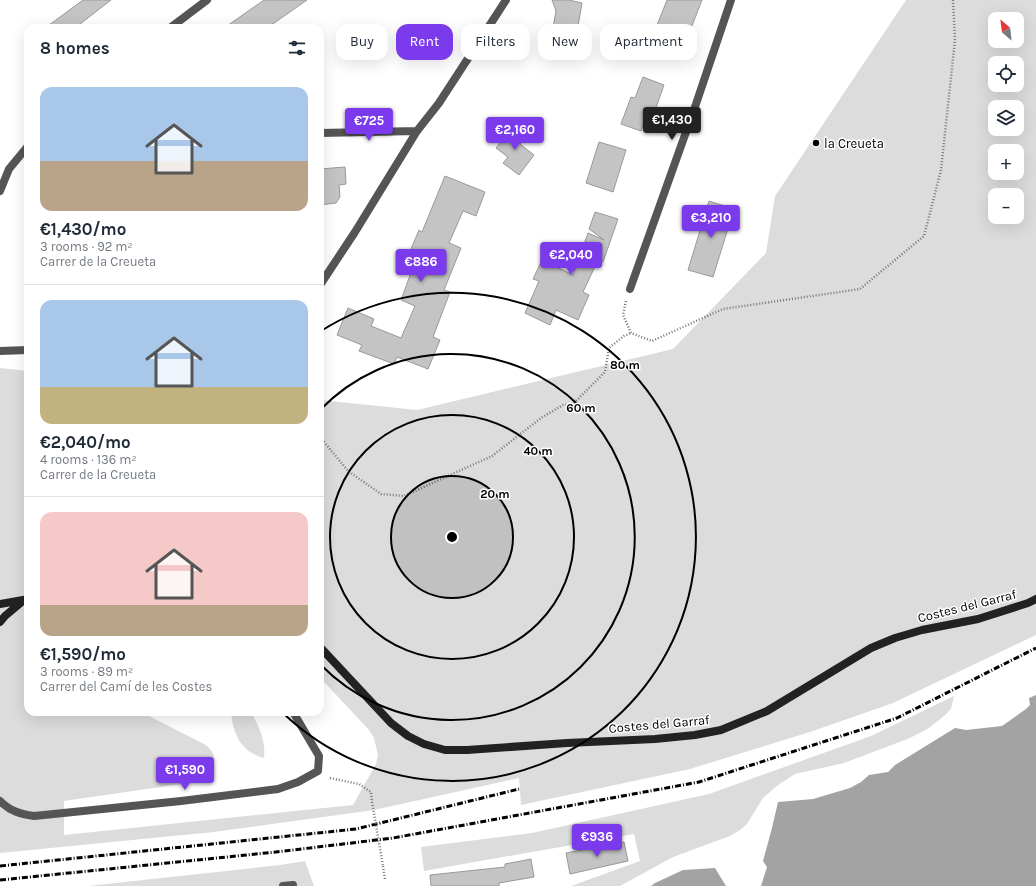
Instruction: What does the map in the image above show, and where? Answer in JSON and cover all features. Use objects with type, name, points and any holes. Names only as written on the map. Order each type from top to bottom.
[{"type":"main road","name":"Costes del Garraf","points":[[324,651],[391,723],[424,744],[445,750],[655,739],[695,735],[721,730],[767,711],[871,648],[895,638],[922,630],[978,619],[1036,599]]},
{"type":"main road","points":[[0,604],[24,600]]},
{"type":"main road","points":[[0,622],[5,616],[24,602]]},
{"type":"street","points":[[175,24],[207,0]]},
{"type":"street","points":[[324,279],[417,131],[439,103],[506,0]]},
{"type":"street","points":[[630,289],[696,104],[731,0]]},
{"type":"street","points":[[324,133],[417,131]]},
{"type":"street","points":[[0,191],[9,169],[24,151]]},
{"type":"street","points":[[0,350],[24,350]]},
{"type":"street","points":[[0,801],[8,809],[20,814],[34,816],[181,801],[278,789],[298,782],[310,774],[318,771],[319,756],[295,716]]},
{"type":"street","points":[[283,886],[293,885]]},
{"type":"path","points":[[630,289],[623,315],[630,332],[652,341],[723,309],[860,289],[924,236],[941,170],[955,40],[953,0]]},
{"type":"path","points":[[324,442],[348,471],[381,494],[404,496],[492,456],[541,418],[563,405],[573,404],[604,372],[609,348],[630,332]]},
{"type":"path","points":[[310,774],[359,784],[371,792],[385,880]]},
{"type":"shaded area","points":[[906,0],[1036,0],[1036,635],[893,703],[810,732],[690,769],[521,805],[519,778],[374,810],[214,832],[0,853],[0,368],[24,371],[24,716],[149,716],[204,744],[210,749],[214,760],[211,770],[195,782],[64,801],[64,835],[353,805],[376,764],[378,755],[374,738],[369,730],[324,683],[324,400],[417,410],[673,349],[766,253],[775,196]]},
{"type":"shaded area","points":[[1036,695],[1036,886],[761,886],[767,867],[763,861],[778,802],[813,799],[850,788],[861,782],[869,775],[888,772],[895,765],[955,728],[966,730],[1002,726],[1026,709],[1030,705],[1029,698]]},
{"type":"shaded area","points":[[954,696],[951,709],[929,728],[910,738],[844,763],[795,774],[778,785],[763,798],[747,824],[740,830],[730,836],[673,857],[620,886],[571,886],[640,861],[634,834],[424,871],[421,847],[532,833],[709,794],[871,736]]},
{"type":"shaded area","points":[[232,716],[253,716],[263,739],[264,758],[256,755],[244,747],[236,735]]},
{"type":"shaded area","points":[[305,861],[314,886],[88,886],[280,865]]},
{"type":"shaded area","points":[[715,868],[726,886],[651,886],[683,870]]},
{"type":"building","points":[[83,0],[111,0],[80,24],[50,24]]},
{"type":"building","points":[[264,0],[307,0],[273,24],[230,24]]},
{"type":"building","points":[[552,0],[569,0],[582,3],[578,24],[554,24],[556,11]]},
{"type":"building","points":[[667,0],[702,0],[693,24],[658,24]]},
{"type":"building","points":[[643,77],[664,85],[653,116],[647,114],[641,131],[621,124],[631,97],[635,98]]},
{"type":"building","points":[[512,127],[525,137],[520,144],[534,155],[519,175],[503,163],[508,157],[496,148]]},
{"type":"building","points":[[599,142],[626,150],[613,192],[586,183]]},
{"type":"building","points":[[345,167],[346,184],[339,185],[340,197],[336,203],[324,204],[324,169]]},
{"type":"building","points":[[445,176],[485,192],[476,216],[463,211],[449,243],[461,248],[444,290],[450,292],[433,337],[440,340],[428,369],[397,357],[394,364],[359,351],[362,345],[337,335],[348,308],[374,319],[371,326],[401,338],[415,306],[401,300],[416,259],[408,256],[419,230],[422,232]]},
{"type":"building","points":[[709,201],[734,209],[713,277],[688,270]]},
{"type":"building","points":[[595,212],[618,219],[603,262],[598,260],[583,292],[589,295],[578,320],[556,310],[550,325],[525,313],[539,281],[533,279],[542,260],[573,275],[588,233],[604,240],[589,229]]},
{"type":"building","points":[[624,842],[628,861],[570,874],[566,853]]},
{"type":"building","points":[[531,859],[534,877],[499,883],[499,886],[431,886],[430,875],[505,867],[505,864]]},
{"type":"railway","points":[[0,880],[276,852],[393,838],[699,782],[897,718],[1036,648]]},
{"type":"railway","points":[[0,866],[356,829],[519,789]]},
{"type":"place","name":"la Creueta","points":[[816,143]]}]
